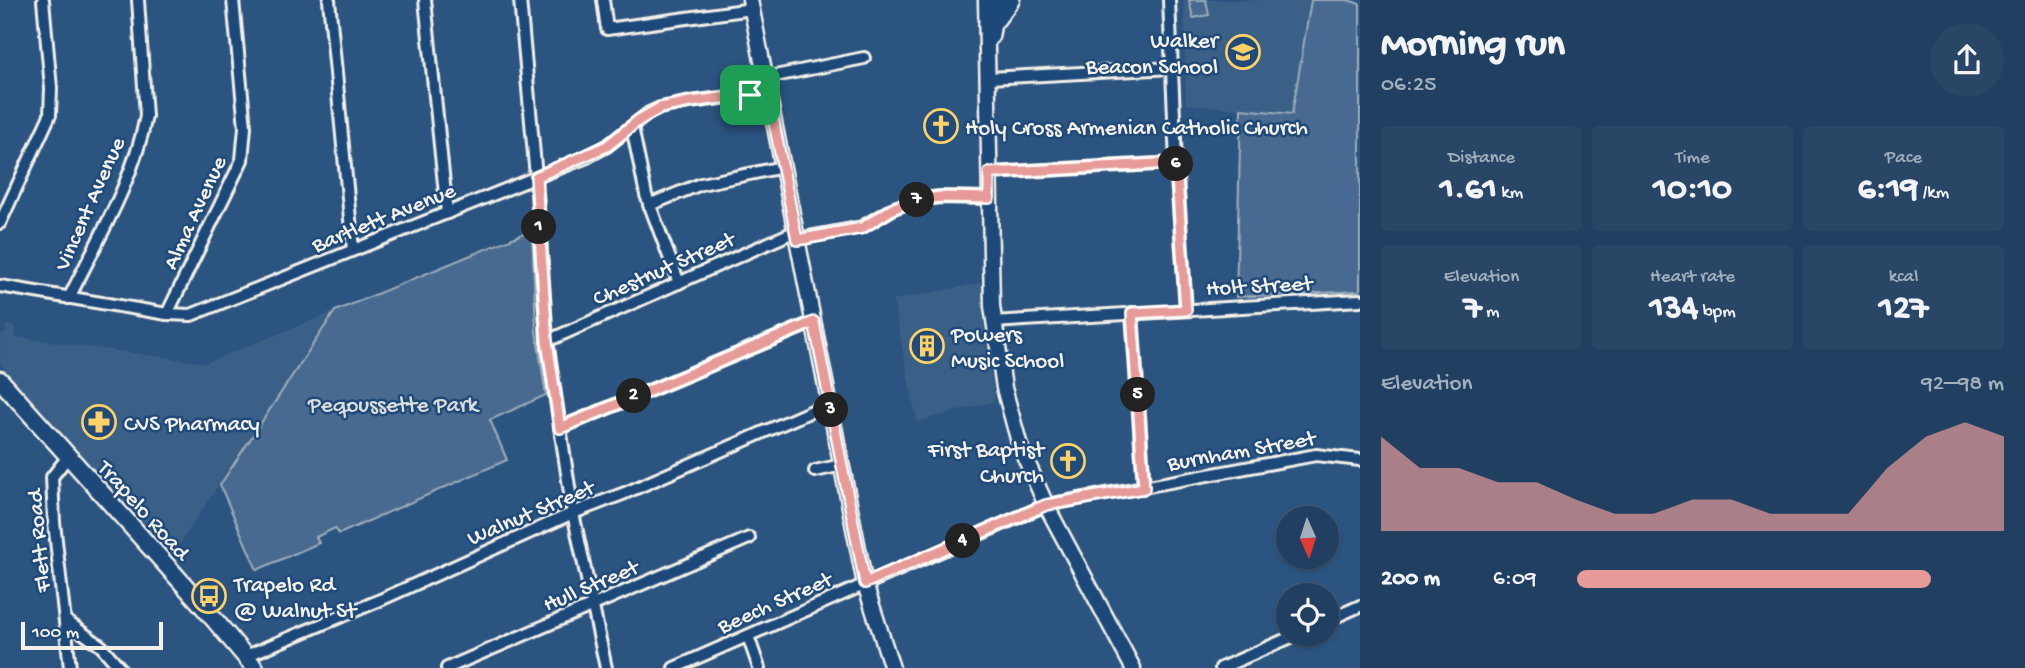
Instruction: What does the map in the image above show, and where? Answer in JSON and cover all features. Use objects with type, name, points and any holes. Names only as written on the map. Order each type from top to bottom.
[{"type":"main road","name":"Trapelo Road","points":[[0,380],[251,662]]},
{"type":"street","points":[[0,223],[50,115],[51,89],[43,0]]},
{"type":"street","name":"Vincent Avenue","points":[[69,298],[133,164],[142,134],[146,116],[138,0]]},
{"type":"street","name":"Alma Avenue","points":[[167,314],[242,160],[245,127],[233,0]]},
{"type":"street","points":[[330,0],[353,250]]},
{"type":"street","points":[[425,0],[447,213]]},
{"type":"street","points":[[520,0],[547,341],[573,513],[606,668]]},
{"type":"street","points":[[603,0],[607,29],[751,4],[865,583],[892,668]]},
{"type":"street","points":[[974,0],[990,24]]},
{"type":"street","points":[[986,0],[990,24]]},
{"type":"street","points":[[998,0],[990,24],[988,49],[989,198],[993,322],[1004,388],[1014,426],[1046,505],[1133,668]]},
{"type":"street","points":[[990,24],[1012,0]]},
{"type":"street","points":[[1169,0],[1186,310]]},
{"type":"street","name":"Bartlett Avenue","points":[[0,286],[167,314],[191,315],[607,146],[649,113],[674,104],[767,85],[864,58]]},
{"type":"street","points":[[989,78],[1172,68]]},
{"type":"street","points":[[632,127],[649,205],[679,283]]},
{"type":"street","points":[[989,173],[1176,163]]},
{"type":"street","points":[[649,205],[701,184],[783,167]]},
{"type":"street","name":"Chestnut Street","points":[[547,341],[797,235],[862,228],[894,208],[917,200],[940,197],[989,198]]},
{"type":"street","name":"Holt Street","points":[[993,322],[1360,300]]},
{"type":"street","points":[[1132,313],[1144,488]]},
{"type":"street","points":[[560,428],[814,322]]},
{"type":"street","name":"Walnut Street","points":[[251,662],[573,513],[830,403]]},
{"type":"street","name":"Burnham Street","points":[[1046,505],[1316,455],[1360,460]]},
{"type":"street","name":"Flett Road","points":[[67,458],[52,477],[69,668]]},
{"type":"street","points":[[815,471],[842,465]]},
{"type":"street","name":"Beech Street","points":[[674,668],[1046,505]]},
{"type":"street","name":"Hull Street","points":[[447,668],[749,538]]},
{"type":"street","points":[[1339,615],[1360,606]]},
{"type":"street","points":[[65,620],[101,646],[120,668]]},
{"type":"street","points":[[748,636],[760,668]]},
{"type":"street","points":[[1221,668],[1276,644]]},
{"type":"shaded area","name":"Walker Beacon School","points":[[1184,0],[1309,0],[1292,114],[1186,104]]},
{"type":"shaded area","points":[[982,283],[984,333],[995,401],[917,422],[893,300]]},
{"type":"shaded area","points":[[335,311],[172,555],[0,364],[0,333],[5,334],[6,325],[16,327],[15,337],[206,363]]},
{"type":"green space","points":[[1189,0],[1206,0],[1209,15],[1193,18]]},
{"type":"green space","points":[[1311,0],[1348,0],[1360,4],[1360,291],[1236,297],[1241,109],[1292,114]]},
{"type":"green space","name":"Peqoussette Park","points":[[532,230],[536,331],[546,395],[490,420],[507,460],[339,534],[335,528],[316,537],[319,543],[257,570],[220,485],[335,311]]},
{"type":"place","name":"Walker Beacon School","points":[[1243,52]]},
{"type":"place","name":"Holy Cross Armenian Catholic Church","points":[[941,126]]},
{"type":"place","name":"Powers Music School","points":[[927,346]]},
{"type":"place","name":"CVS Pharmacy","points":[[99,422]]},
{"type":"place","name":"First Baptist Church","points":[[1068,461]]},
{"type":"place","name":"Trapelo Rd @ Walnut St","points":[[209,596]]},
{"type":"route","points":[[768,92],[797,240],[862,228],[894,208],[917,200],[940,197],[989,198],[989,173],[1176,163],[1186,310],[1132,313],[1144,488],[1046,505],[865,583],[814,322],[560,428],[547,341],[536,177],[607,146],[639,120],[660,108],[750,95],[768,92]]}]
